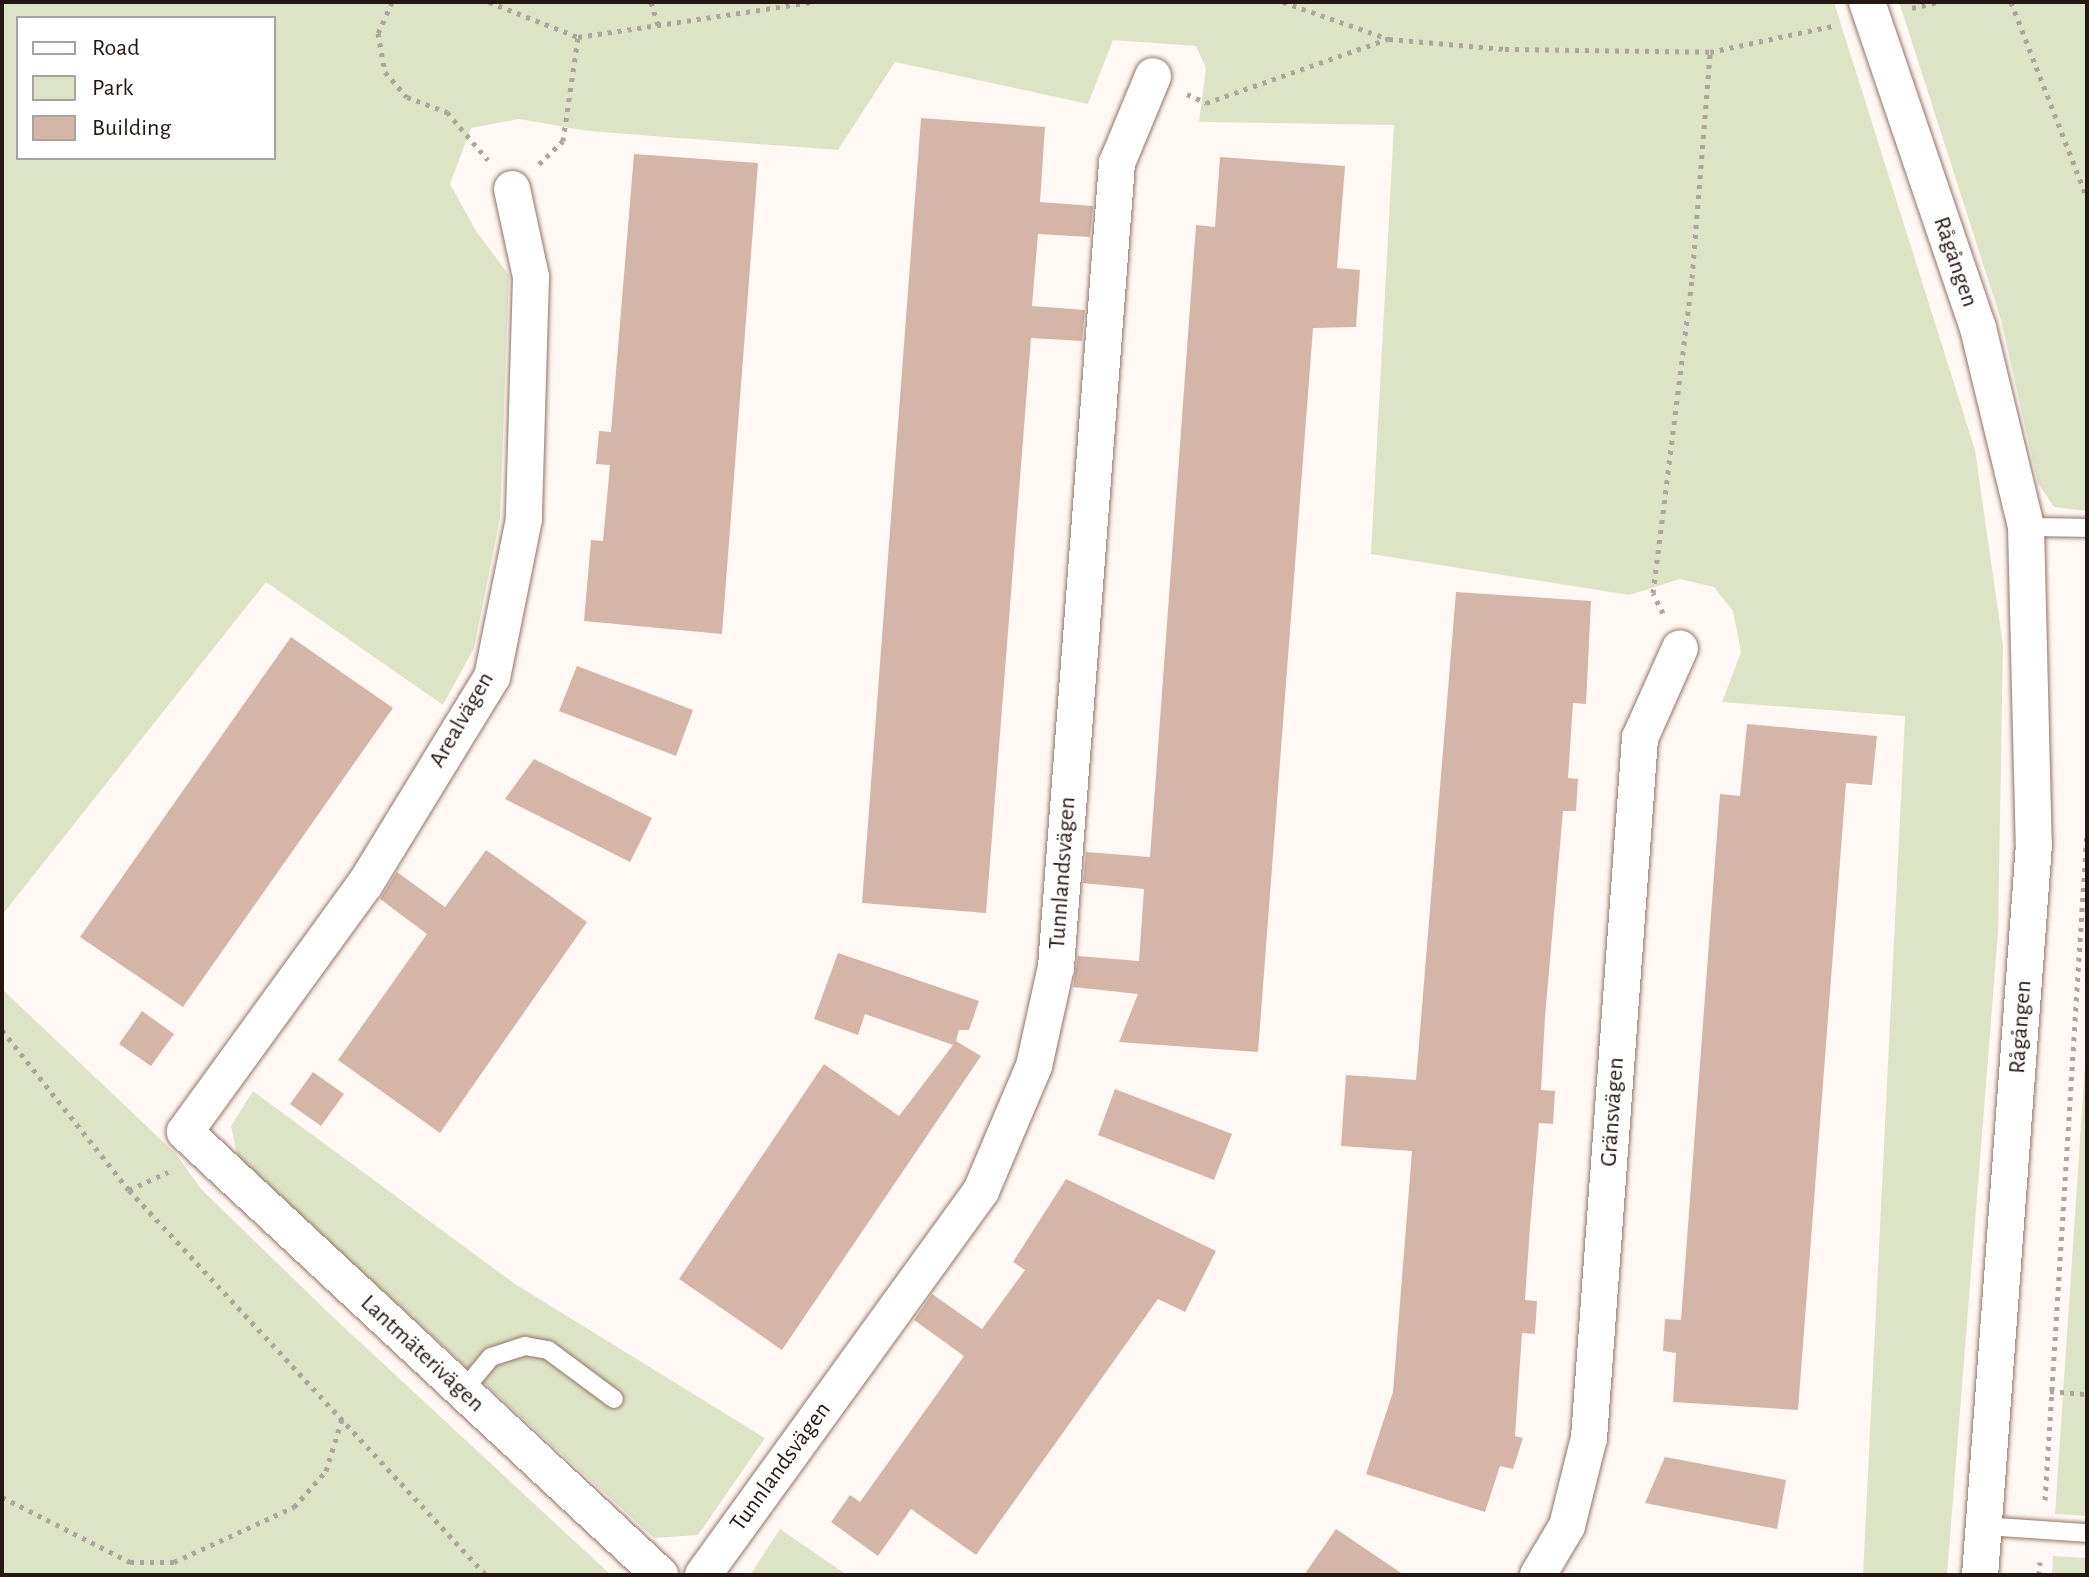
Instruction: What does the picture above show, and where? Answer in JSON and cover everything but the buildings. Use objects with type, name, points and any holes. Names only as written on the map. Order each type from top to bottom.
[{"type":"street","name":"Rågången","points":[[1869,10],[1978,328],[2026,527],[2034,844],[1980,1575]]},
{"type":"street","name":"Tunnlandsvägen","points":[[703,1575],[981,1191],[1034,1066],[1056,967],[1117,163],[1153,76]]},
{"type":"street","name":"Arealvägen","points":[[185,1132],[365,884],[492,677],[524,519],[531,277],[512,189]]},
{"type":"street","name":"Gränsvägen","points":[[1538,1575],[1567,1526],[1589,1438],[1640,738],[1680,648]]},
{"type":"street","name":"Lantmäterivägen","points":[[185,1132],[660,1575]]},
{"type":"lane","points":[[2026,527],[2087,528]]},
{"type":"lane","points":[[462,1392],[491,1357],[525,1346],[548,1350],[614,1399]]},
{"type":"lane","points":[[1984,1526],[2087,1533]]},
{"type":"path","points":[[392,2],[378,33],[385,72],[407,97],[447,112],[512,189],[563,141],[578,37]]},
{"type":"path","points":[[489,2],[578,37],[659,28],[811,2]]},
{"type":"path","points":[[651,2],[659,28]]},
{"type":"path","points":[[1283,2],[1389,39],[1505,49],[1710,52],[1869,10],[1938,2]]},
{"type":"path","points":[[2011,2],[2087,198]]},
{"type":"path","points":[[1153,76],[1206,103],[1389,39]]},
{"type":"path","points":[[1680,648],[1653,593],[1692,278],[1710,52]]},
{"type":"path","points":[[2039,1575],[2087,831]]},
{"type":"path","points":[[2,1030],[129,1190],[486,1575]]},
{"type":"path","points":[[2050,1391],[2087,1394]]},
{"type":"path","points":[[2,1497],[130,1562],[174,1562],[294,1507],[326,1471],[342,1419]]},
{"type":"green space","points":[[2,2],[1834,2],[1975,450],[2003,645],[1998,933],[1947,1575],[1863,1575],[1905,716],[1722,702],[1741,652],[1733,611],[1714,587],[1680,579],[1629,595],[1371,554],[1394,125],[1199,122],[1206,68],[1196,46],[1113,40],[1088,104],[895,62],[838,150],[588,131],[519,119],[471,128],[450,184],[476,231],[509,275],[500,519],[474,648],[443,705],[266,582],[2,915]]},
{"type":"green space","points":[[1899,2],[2087,2],[2087,511],[2054,507],[2038,483],[2001,320]]},
{"type":"green space","points":[[2,989],[176,1154],[201,1189],[334,1318],[611,1575],[2,1575]]},
{"type":"green space","points":[[2087,1035],[2087,1516],[2055,1514]]},
{"type":"green space","points":[[253,1091],[515,1284],[765,1438],[698,1535],[654,1538],[238,1159],[231,1126]]},
{"type":"green space","points":[[780,1529],[847,1575],[750,1575]]},
{"type":"green space","points":[[2053,1556],[2087,1558],[2087,1575],[2052,1575]]}]
